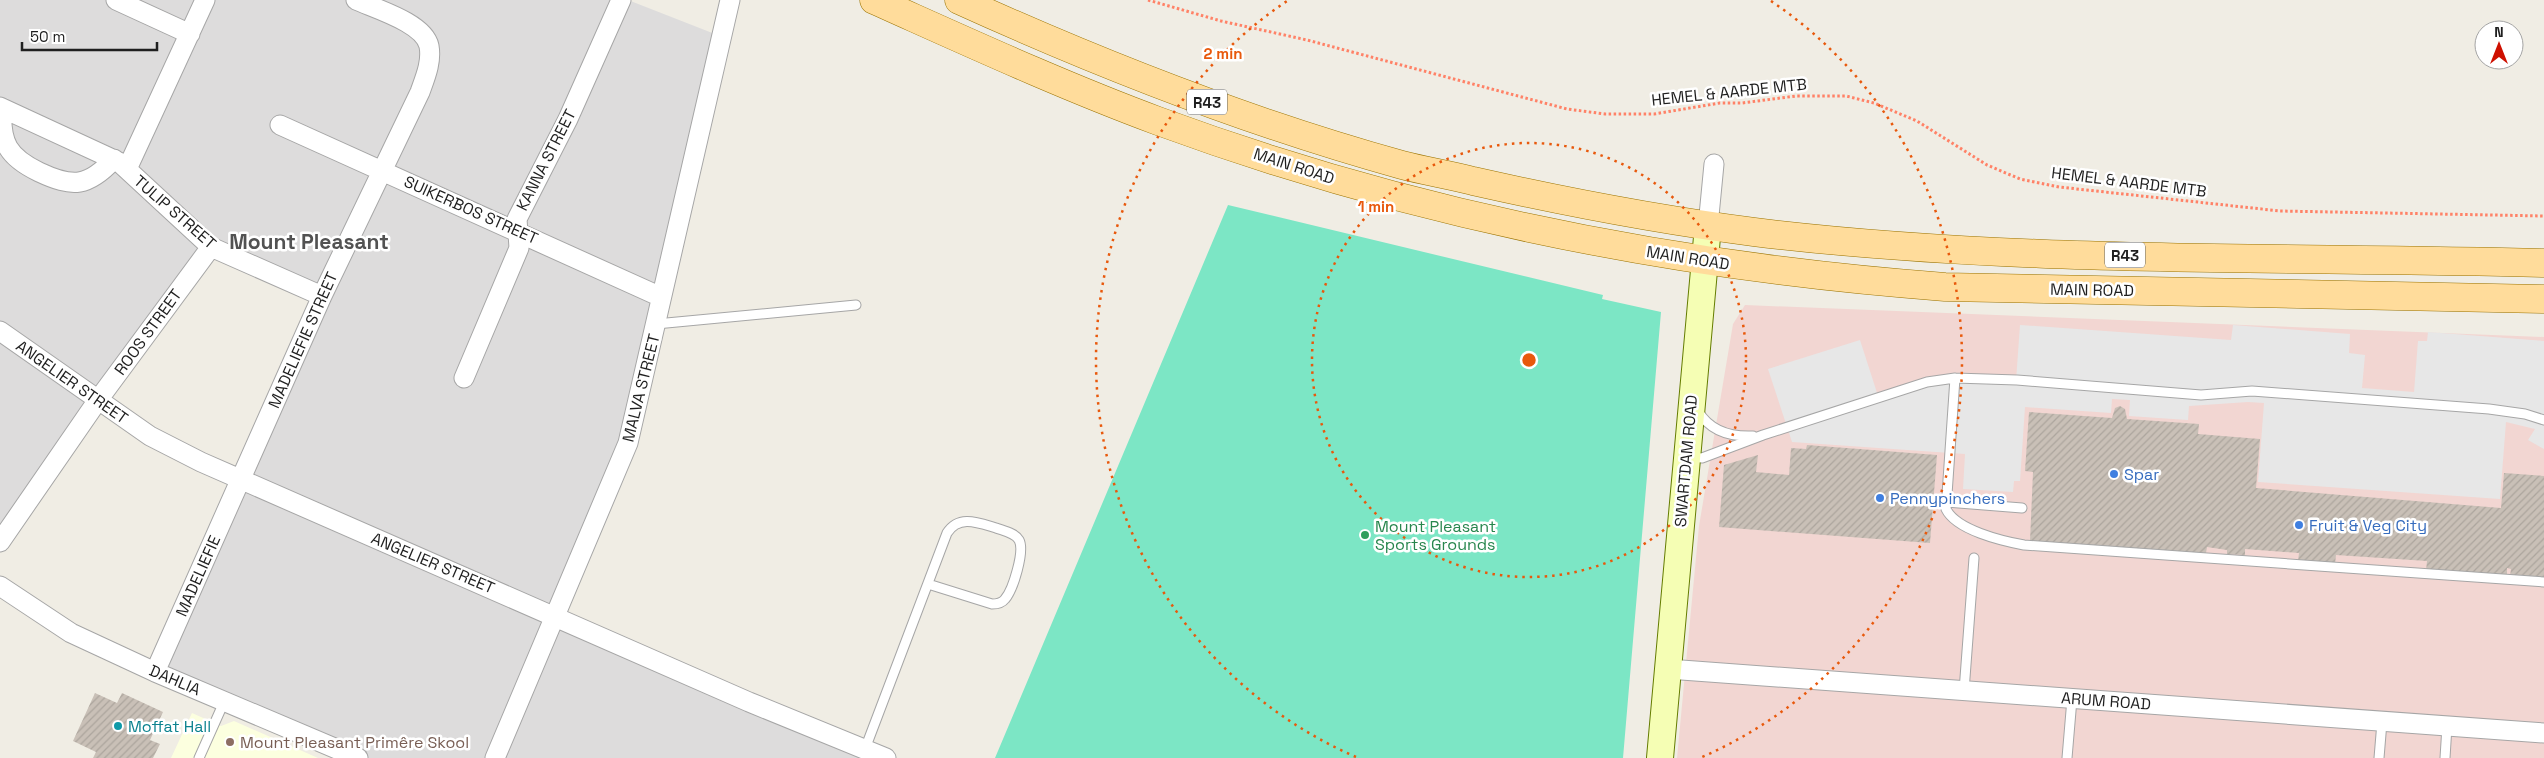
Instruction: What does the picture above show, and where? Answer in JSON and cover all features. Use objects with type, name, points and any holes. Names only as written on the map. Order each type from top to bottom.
[{"type":"main road","name":"MAIN ROAD","points":[[874,0],[1053,80],[1157,120],[1344,182],[1525,228],[1705,261],[1871,282],[1945,287],[2544,299]]},
{"type":"main road","name":"MAIN ROAD","points":[[959,0],[1163,86],[1254,118],[1405,166],[1563,200],[1708,226],[1921,248],[2069,254],[2544,263]]},
{"type":"main road","points":[[2467,297],[2516,313],[2544,318]]},
{"type":"street","points":[[116,0],[190,34]]},
{"type":"street","points":[[121,164],[190,34],[205,0]]},
{"type":"street","name":"MADELIEFIE STREET","points":[[240,480],[322,296],[420,92],[428,69],[429,46],[425,36],[412,25],[356,0]]},
{"type":"street","name":"KANNA STREET","points":[[464,378],[519,248],[517,219],[568,119],[621,0]]},
{"type":"street","name":"MALVA STREET","points":[[495,758],[628,443],[730,0]]},
{"type":"street","name":"TULIP STREET","points":[[121,164],[90,179],[67,183],[55,179],[13,156],[1,126],[1,108],[121,164],[211,247],[322,296]]},
{"type":"street","name":"SUIKERBOS STREET","points":[[280,125],[518,230],[661,297]]},
{"type":"street","name":"SWARTDAM ROAD","points":[[1660,758],[1714,164]]},
{"type":"street","name":"ROOS STREET","points":[[0,542],[98,400],[211,247]]},
{"type":"street","name":"ANGELIER STREET","points":[[0,331],[150,436],[240,480],[750,702],[886,758]]},
{"type":"street","name":"MADELIEFIE","points":[[155,672],[240,480]]},
{"type":"street","name":"DAHLIA","points":[[0,586],[57,625],[155,672],[358,758]]},
{"type":"street","name":"ARUM ROAD","points":[[1668,669],[2544,734]]},
{"type":"lane","points":[[656,324],[856,305]]},
{"type":"lane","points":[[1955,378],[1946,509],[1955,522],[2002,540],[2024,545],[2544,582]]},
{"type":"lane","points":[[1686,456],[1702,458],[1764,435],[1926,382],[1955,378],[2017,380],[2201,395],[2239,391],[2261,392],[2489,409],[2525,414],[2544,420]]},
{"type":"lane","points":[[1692,396],[1701,416],[1715,428],[1735,435],[1764,435]]},
{"type":"lane","points":[[1946,502],[2022,508]]},
{"type":"lane","points":[[865,749],[947,533],[955,524],[974,521],[1011,533],[1020,541],[1022,554],[1013,580],[1007,597],[998,604],[992,604],[928,584]]},
{"type":"lane","points":[[1964,691],[1974,558]]},
{"type":"lane","points":[[2067,758],[2072,698]]},
{"type":"lane","points":[[198,758],[224,702]]},
{"type":"lane","points":[[2379,758],[2382,722]]},
{"type":"lane","points":[[2445,758],[2448,726]]},
{"type":"path","name":"HEMEL & AARDE MTB","points":[[1148,0],[1186,12],[1325,45],[1567,109],[1605,114],[1654,114],[1720,103],[1742,103],[1796,96],[1846,96],[1874,103],[1917,121],[1987,165],[2020,179],[2058,187],[2280,210],[2544,216]]},
{"type":"shaded area","points":[[0,0],[628,0],[720,36],[626,443],[554,617],[885,758],[354,758],[152,673],[320,298],[209,247],[0,539]]},
{"type":"shaded area","points":[[1745,305],[2544,337],[2544,758],[1677,758],[1699,526],[1733,324]]},
{"type":"shaded area","points":[[2020,325],[2231,340],[2233,325],[2350,334],[2349,353],[2365,355],[2362,388],[2414,392],[2418,341],[2427,341],[2428,332],[2544,341],[2544,449],[2528,440],[2535,429],[2506,422],[2500,499],[2258,482],[2264,403],[2248,402],[2189,406],[2188,420],[2129,416],[2130,400],[2112,399],[2111,413],[2025,407],[2020,481],[2014,481],[2013,492],[1963,489],[1965,454],[1792,442],[1768,369],[1860,340],[1879,399],[1927,383],[1954,380],[2016,381]]},
{"type":"shaded area","name":"Mount Pleasant Primêre Skool","points":[[192,713],[221,726],[234,721],[318,758],[171,758]]},
{"type":"green space","name":"Mount Pleasant Sports Grounds","points":[[1228,205],[1603,295],[1602,299],[1661,312],[1623,758],[995,758]]},
{"type":"building","points":[[2120,406],[2125,409],[2127,419],[2199,424],[2198,434],[2260,439],[2256,488],[2501,508],[2504,473],[2544,476],[2544,579],[2510,576],[2511,569],[2507,568],[2507,577],[2426,571],[2427,561],[2336,555],[2335,564],[2298,561],[2299,553],[2245,549],[2245,555],[2227,554],[2227,550],[2207,547],[2206,553],[2030,541],[2033,472],[2025,471],[2029,412],[2112,418],[2115,408]]},
{"type":"building","points":[[1807,445],[1937,455],[1930,543],[1719,527],[1724,465],[1758,455],[1756,472],[1789,475],[1791,448],[1806,449]]},
{"type":"building","name":"Moffat Hall","points":[[95,693],[117,703],[122,693],[163,712],[150,740],[160,744],[153,758],[93,758],[96,752],[73,741]]},
{"type":"place","name":"Spar","points":[[2114,474]]},
{"type":"place","name":"Pennypinchers","points":[[1880,498]]},
{"type":"place","name":"Fruit & Veg City","points":[[2299,525]]},
{"type":"place","name":"Mount Pleasant Sports Grounds","points":[[1365,535]]},
{"type":"place","name":"Moffat Hall","points":[[118,726]]},
{"type":"place","name":"Mount Pleasant Primêre Skool","points":[[230,742]]},
{"type":"district","name":"Mount Pleasant","points":[[309,241]]}]
